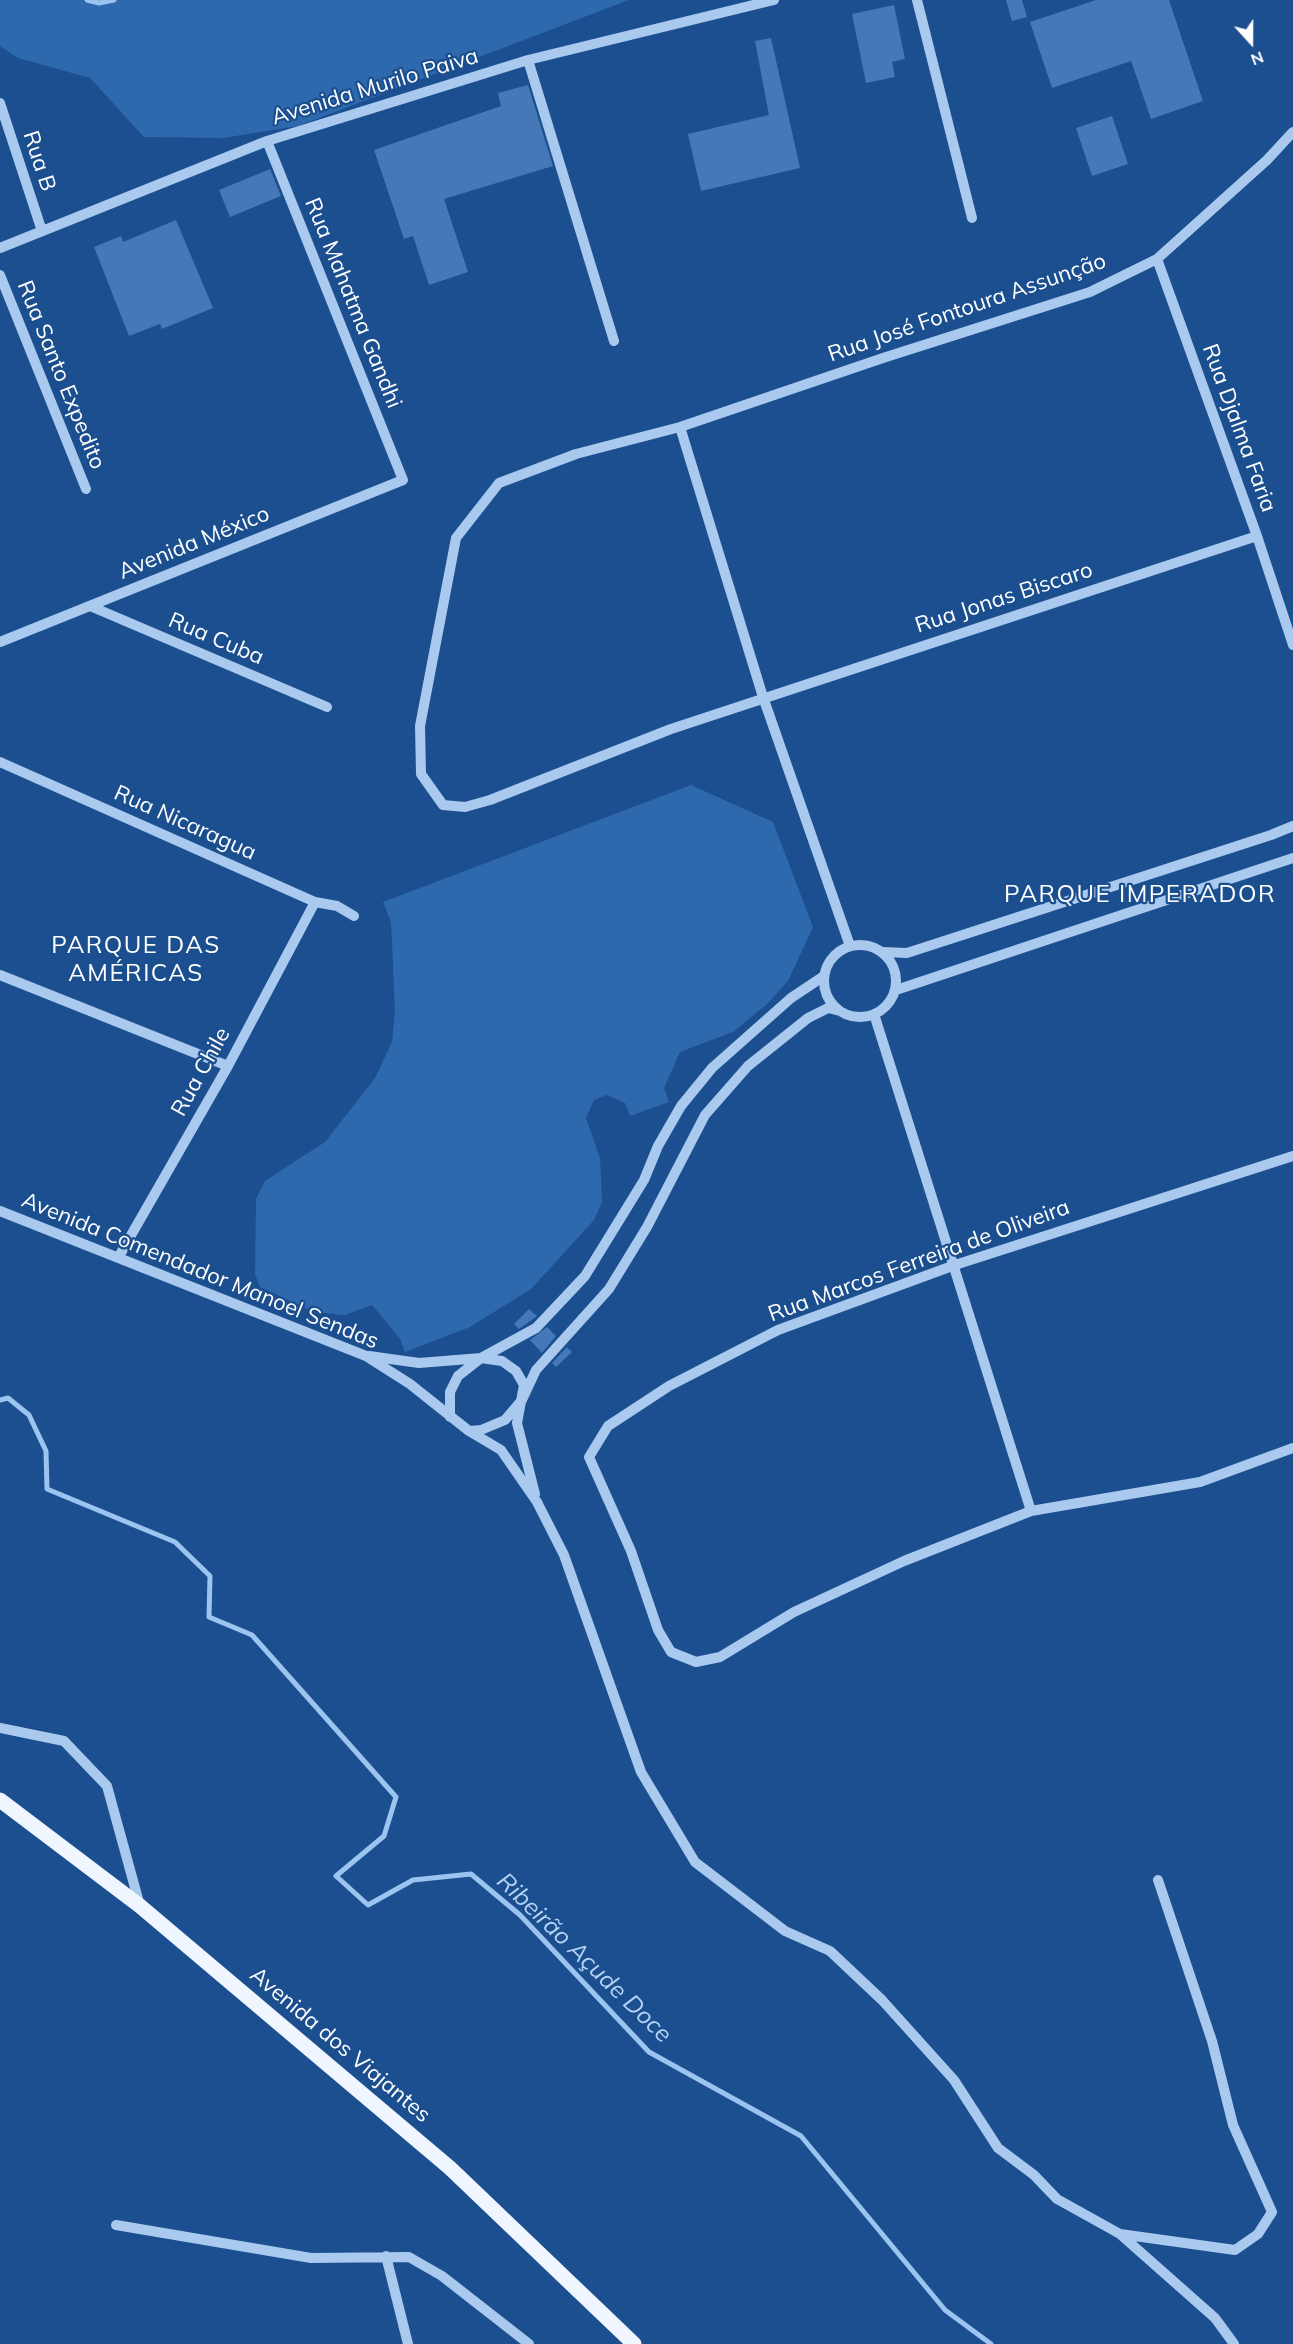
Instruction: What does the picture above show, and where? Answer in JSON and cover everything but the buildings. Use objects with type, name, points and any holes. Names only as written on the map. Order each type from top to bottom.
[{"type":"main road","name":"Avenida dos Viajantes","points":[[0,1800],[140,1906],[450,2168],[634,2344]]},
{"type":"street","name":"Avenida Murilo Paiva","points":[[0,248],[267,141],[528,60],[774,0]]},
{"type":"street","points":[[917,0],[972,218]]},
{"type":"street","points":[[528,60],[614,341]]},
{"type":"street","name":"Rua B","points":[[0,103],[42,231]]},
{"type":"street","name":"Rua José Fontoura Assunção","points":[[443,805],[421,774],[420,726],[456,538],[499,483],[576,454],[680,428],[872,362],[1090,292],[1157,259],[1267,160],[1293,132]]},
{"type":"street","name":"Rua Mahatma Gandhi","points":[[267,141],[403,480]]},
{"type":"street","name":"Rua Djalma Faria","points":[[1157,259],[1257,536],[1293,645]]},
{"type":"street","name":"Rua Santo Expedito","points":[[0,275],[86,489]]},
{"type":"street","points":[[680,428],[764,697],[850,946]]},
{"type":"street","name":"Avenida México","points":[[0,642],[403,480]]},
{"type":"street","name":"Rua Jonas Biscaro","points":[[443,805],[465,807],[490,800],[671,729],[1257,536]]},
{"type":"street","name":"Rua Cuba","points":[[90,606],[327,707]]},
{"type":"street","name":"Rua Nicaragua","points":[[0,762],[315,902],[337,906],[354,916]]},
{"type":"street","points":[[840,1011],[827,996],[824,976],[832,957],[850,946],[867,945],[883,952],[907,953],[1271,836],[1293,826]]},
{"type":"street","points":[[896,990],[1293,858]]},
{"type":"street","name":"Rua Chile","points":[[118,1258],[228,1066],[315,902]]},
{"type":"street","points":[[469,1431],[481,1430],[505,1420],[522,1400],[536,1370],[609,1288],[647,1227],[705,1115],[748,1066],[808,1018],[828,1008],[857,1017],[874,1014],[888,1005],[896,990],[895,969],[883,952]]},
{"type":"street","points":[[0,975],[228,1066]]},
{"type":"street","points":[[450,1417],[450,1392],[458,1376],[481,1358],[536,1328],[585,1276],[644,1180],[658,1146],[681,1106],[711,1068],[791,998],[824,976]]},
{"type":"street","points":[[874,1014],[1031,1511],[1200,1482],[1293,1448]]},
{"type":"street","name":"Rua Marcos Ferreira de Oliveira","points":[[1031,1511],[904,1561],[794,1612],[720,1657],[696,1662],[671,1652],[658,1629],[632,1551],[589,1456],[608,1426],[669,1386],[778,1330],[955,1265],[1293,1156]]},
{"type":"street","name":"Avenida Comendador Manoel Sendas","points":[[0,1211],[286,1322],[366,1356],[410,1384],[469,1431],[501,1450],[537,1502],[564,1555],[641,1772],[695,1862],[785,1931],[830,1951],[882,2000],[954,2080],[998,2148],[1034,2175],[1057,2199],[1120,2234],[1215,2318],[1234,2344]]},
{"type":"street","points":[[366,1356],[419,1363],[481,1358],[502,1361],[516,1371],[524,1385],[517,1423],[537,1502]]},
{"type":"street","points":[[0,1728],[64,1741],[107,1786],[140,1906]]},
{"type":"street","points":[[1120,2234],[1234,2250],[1258,2234],[1272,2212],[1233,2125],[1212,2041],[1158,1880]]},
{"type":"street","points":[[116,2225],[311,2258],[386,2256],[409,2258],[442,2276],[529,2344]]},
{"type":"street","points":[[386,2256],[408,2344]]},
{"type":"shaded area","points":[[0,0],[629,0],[298,126],[223,138],[144,137],[90,78],[18,58],[0,46]]},
{"type":"shaded area","points":[[691,785],[773,822],[813,927],[788,981],[767,1004],[733,1032],[680,1052],[664,1088],[669,1102],[630,1116],[625,1103],[607,1095],[594,1100],[586,1118],[600,1158],[602,1202],[594,1220],[531,1289],[470,1327],[405,1352],[400,1339],[372,1305],[345,1315],[314,1312],[260,1287],[255,1274],[256,1199],[265,1181],[325,1142],[375,1078],[392,1042],[395,1011],[391,922],[383,902]]},
{"type":"waterway","points":[[87,0],[99,3],[114,0]]},
{"type":"waterway","name":"Ribeirão Açude Doce","points":[[0,1400],[8,1398],[29,1415],[46,1451],[47,1489],[175,1542],[210,1576],[209,1617],[252,1635],[396,1797],[384,1836],[336,1876],[368,1905],[413,1880],[471,1874],[520,1915],[649,2052],[801,2136],[945,2310],[991,2344]]},
{"type":"district","name":"PARQUE IMPERADOR","points":[[1140,895]]},
{"type":"district","name":"PARQUE DAS AMÉRICAS","points":[[136,960]]}]
